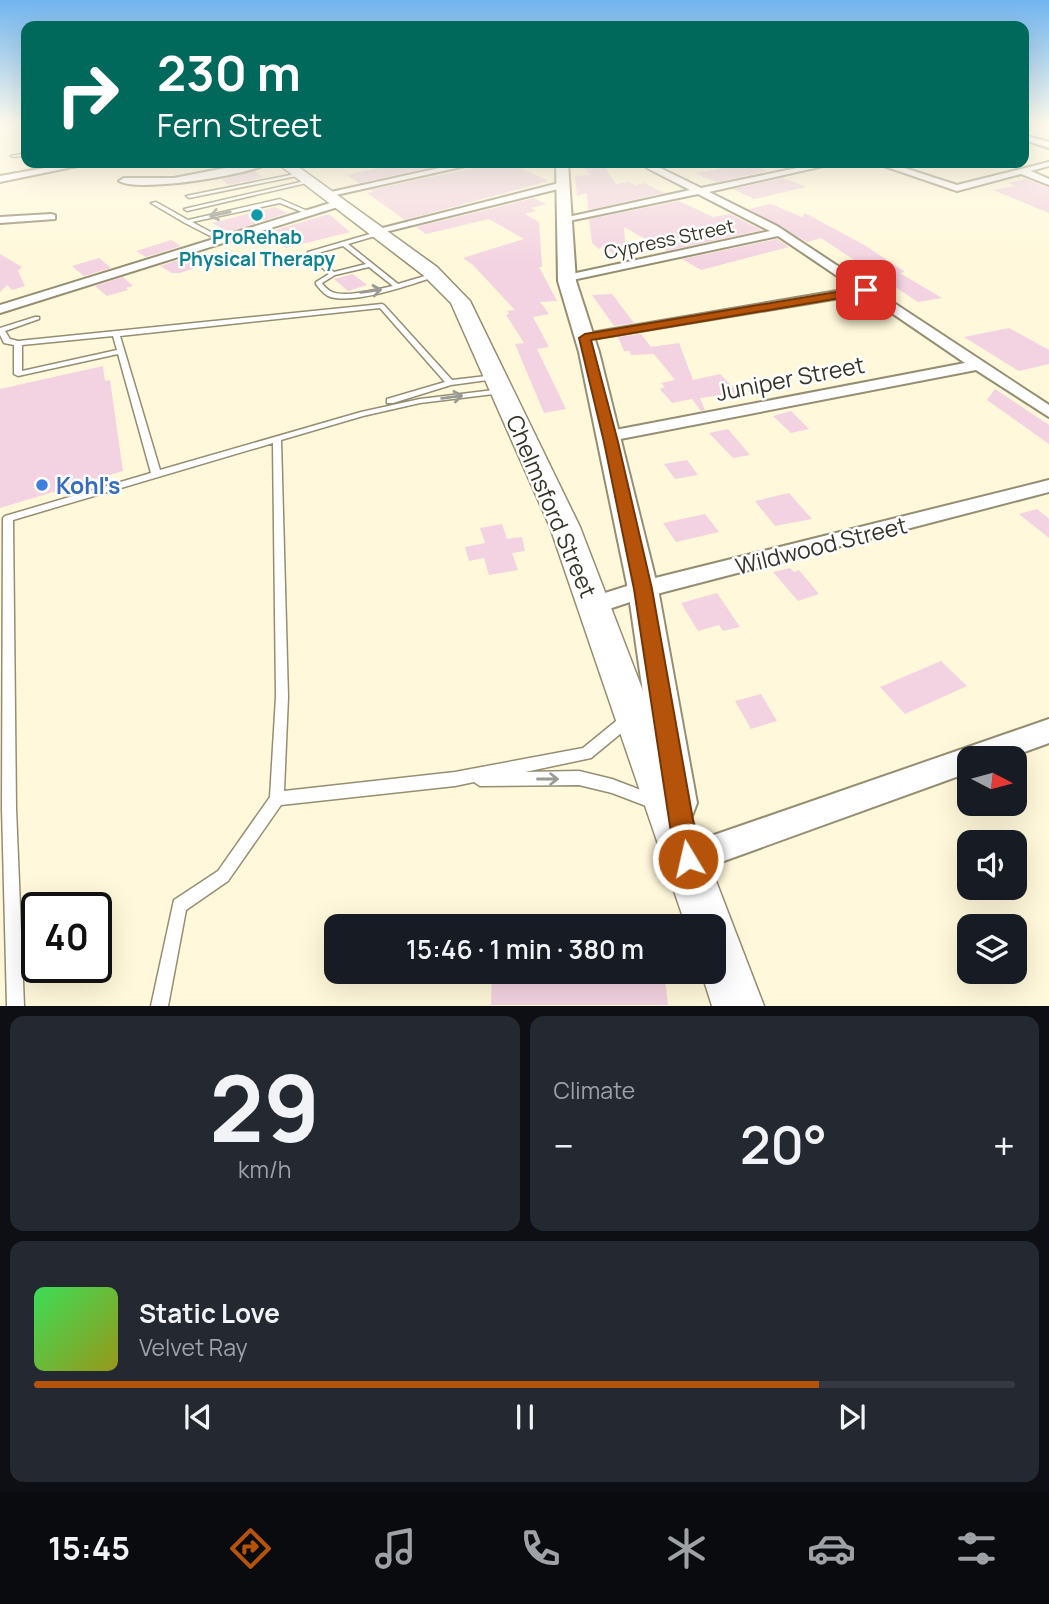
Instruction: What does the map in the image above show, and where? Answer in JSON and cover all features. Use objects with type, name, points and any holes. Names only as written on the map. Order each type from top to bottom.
[{"type":"main road","name":"Chelmsford Street","points":[[294,170],[435,275],[460,301],[565,527],[707,914]]},
{"type":"main road","points":[[726,970],[738,1006]]},
{"type":"street","points":[[0,179],[50,170]]},
{"type":"street","points":[[124,181],[136,184],[162,182],[227,170]]},
{"type":"street","points":[[0,309],[309,213],[333,198],[446,170]]},
{"type":"street","points":[[562,170],[567,279],[610,436],[643,589],[688,859],[957,764]]},
{"type":"street","points":[[658,170],[701,190],[778,233],[1049,412]]},
{"type":"street","points":[[777,170],[784,173]]},
{"type":"street","points":[[564,219],[799,170]]},
{"type":"street","points":[[901,170],[957,188],[1026,170]]},
{"type":"street","points":[[1022,171],[1049,182]]},
{"type":"street","points":[[379,232],[563,184]]},
{"type":"street","points":[[0,220],[51,217]]},
{"type":"street","name":"Cypress Street","points":[[567,279],[778,233]]},
{"type":"street","points":[[585,338],[866,290]]},
{"type":"street","name":"Juniper Street","points":[[610,436],[978,365]]},
{"type":"street","name":"Wildwood Street","points":[[594,605],[643,589],[1049,486]]},
{"type":"street","points":[[1008,746],[1049,731]]},
{"type":"lane","points":[[189,196],[305,177]]},
{"type":"lane","points":[[187,209],[305,177]]},
{"type":"lane","points":[[187,222],[280,201],[309,213]]},
{"type":"lane","points":[[154,203],[222,240]]},
{"type":"lane","points":[[333,274],[310,253],[379,232]]},
{"type":"lane","points":[[343,243],[397,286]]},
{"type":"lane","points":[[370,265],[333,274],[318,283],[330,294],[378,291],[435,275]]},
{"type":"lane","points":[[37,318],[1,330],[7,341],[18,343],[383,306],[450,383]]},
{"type":"lane","points":[[116,334],[156,474]]},
{"type":"lane","points":[[18,343],[18,374],[121,351]]},
{"type":"lane","points":[[361,414],[379,405],[450,383],[499,384]]},
{"type":"lane","points":[[16,1006],[9,808],[8,518],[361,414],[499,384]]},
{"type":"lane","points":[[159,1006],[179,905],[223,876],[277,799],[282,697],[277,438]]},
{"type":"lane","points":[[277,799],[456,779],[586,754],[635,713]]},
{"type":"lane","points":[[456,779],[579,778],[612,786],[670,809]]},
{"type":"building","points":[[370,170],[420,170],[359,183],[346,175]]},
{"type":"building","points":[[465,170],[524,170],[549,181],[405,220],[367,193],[373,192],[370,190]]},
{"type":"building","points":[[587,170],[606,170],[616,184],[644,183],[664,193],[588,210],[587,193],[577,196],[575,176],[590,175]]},
{"type":"building","points":[[713,170],[768,171],[716,182],[695,173]]},
{"type":"building","points":[[255,171],[263,178],[228,185],[222,179]]},
{"type":"building","points":[[783,178],[806,187],[754,199],[733,189]]},
{"type":"building","points":[[1026,179],[1049,187],[1049,213],[993,190],[1016,186],[1008,183]]},
{"type":"building","points":[[534,198],[546,204],[531,208],[536,211],[525,214],[539,222],[542,267],[539,267],[557,301],[540,302],[549,314],[533,317],[549,347],[537,349],[566,409],[544,413],[515,344],[524,343],[506,315],[509,314],[507,311],[515,310],[473,265],[463,258],[524,239],[489,219],[426,234],[416,227]]},
{"type":"building","points":[[679,201],[713,217],[730,214],[762,230],[666,251],[624,227],[626,254],[613,254],[604,245],[599,249],[592,243],[589,219]]},
{"type":"building","points":[[771,204],[802,217],[805,213],[866,246],[905,272],[900,273],[942,298],[918,302],[821,238],[807,242],[749,209]]},
{"type":"building","name":"ProRehab Physical Therapy","points":[[275,207],[288,213],[228,232],[212,223]]},
{"type":"building","points":[[329,214],[350,232],[286,248],[275,240],[255,246],[242,240]]},
{"type":"building","points":[[777,239],[789,247],[701,270],[682,259]]},
{"type":"building","points":[[171,240],[181,246],[146,257],[136,251]]},
{"type":"building","points":[[0,254],[22,267],[18,271],[25,286],[12,290],[7,285],[0,292]]},
{"type":"building","points":[[194,255],[208,264],[180,273],[172,273],[160,266]]},
{"type":"building","points":[[99,258],[111,268],[84,276],[72,266]]},
{"type":"building","points":[[353,274],[367,285],[348,291],[334,279]]},
{"type":"building","points":[[123,277],[133,286],[126,288],[128,290],[107,296],[95,286]]},
{"type":"building","points":[[612,294],[634,323],[614,326],[592,295]]},
{"type":"building","points":[[1009,328],[1049,350],[1049,364],[1019,371],[964,337]]},
{"type":"building","points":[[641,334],[651,347],[679,343],[693,380],[720,374],[739,393],[700,398],[705,410],[701,411],[692,399],[672,403],[660,389],[665,387],[661,383],[675,380],[654,354],[631,355],[629,351],[624,351],[618,337]]},
{"type":"building","points":[[103,366],[105,381],[110,380],[123,471],[0,508],[0,389]]},
{"type":"building","points":[[995,389],[1049,425],[1049,444],[987,400]]},
{"type":"building","points":[[791,411],[809,429],[791,433],[773,416]]},
{"type":"building","points":[[728,429],[750,455],[733,458],[709,433]]},
{"type":"building","points":[[687,460],[698,475],[675,479],[664,464]]},
{"type":"building","points":[[789,493],[812,519],[775,526],[755,501]]},
{"type":"building","points":[[1037,509],[1049,519],[1049,538],[1019,514]]},
{"type":"building","points":[[705,514],[719,532],[676,542],[663,523]]},
{"type":"building","points":[[502,524],[507,539],[522,537],[525,551],[512,553],[518,570],[489,575],[484,558],[469,561],[465,547],[485,543],[480,528]]},
{"type":"building","points":[[790,568],[794,572],[799,570],[819,594],[798,601],[773,572]]},
{"type":"building","points":[[717,593],[740,627],[723,631],[719,625],[698,631],[681,603]]},
{"type":"building","points":[[941,661],[967,686],[905,714],[880,687]]},
{"type":"building","points":[[761,694],[777,721],[751,729],[735,701]]},
{"type":"building","points":[[492,984],[666,984],[668,1005],[491,1005]]},
{"type":"place","name":"ProRehab Physical Therapy","points":[[257,215]]},
{"type":"place","name":"Kohl's","points":[[42,485]]},
{"type":"route","points":[[688,859],[643,589],[585,338],[866,290]]}]
